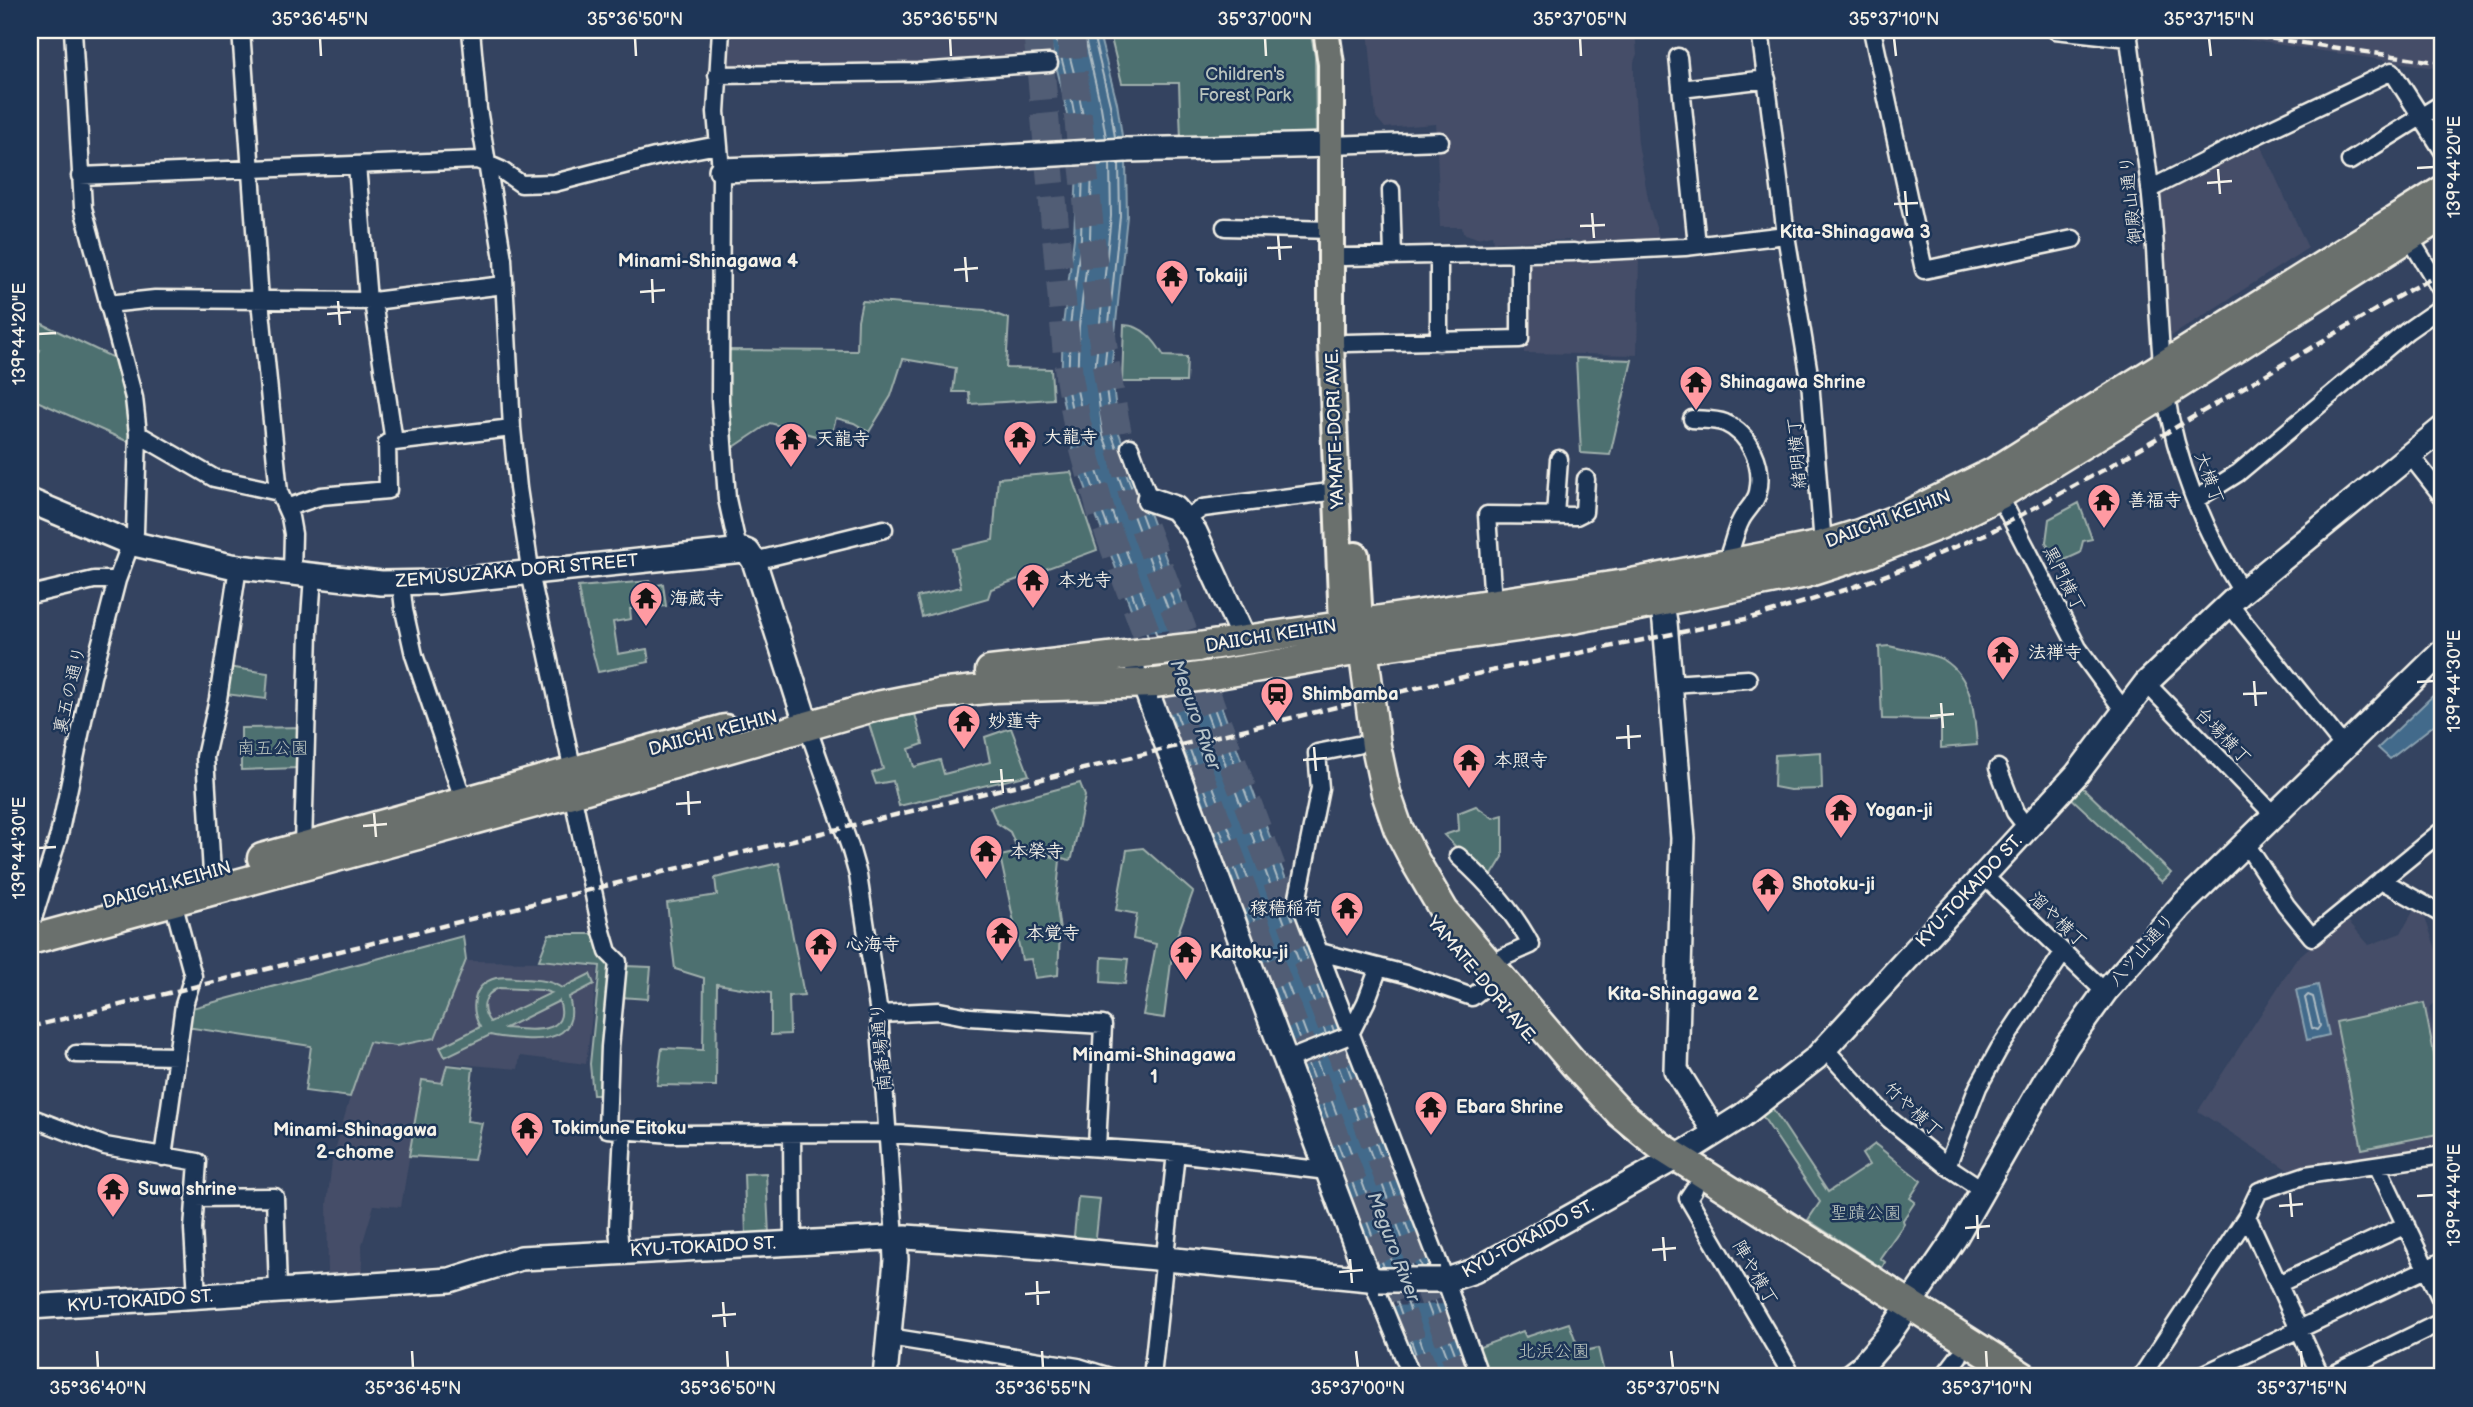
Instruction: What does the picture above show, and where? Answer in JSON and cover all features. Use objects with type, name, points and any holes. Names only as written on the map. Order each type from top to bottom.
[{"type":"highway","name":"DAIICHI KEIHIN","points":[[804,717],[957,692],[1026,687],[1149,684],[1212,675],[1493,603],[1660,590],[1806,573],[1868,553],[1939,525],[1999,495],[2443,190]]},
{"type":"highway","name":"DAIICHI KEIHIN","points":[[30,929],[173,902],[572,782],[804,717],[912,682],[1245,641],[1352,638],[1573,619],[1736,563],[1823,545],[1907,516],[2164,380],[2443,215]]},
{"type":"highway","name":"YAMATE-DORI AVE.","points":[[1352,638],[1357,745],[1367,796],[1380,833],[1431,922],[1488,976]]},
{"type":"highway","name":"YAMATE-DORI AVE.","points":[[1352,638],[1386,793],[1398,828],[1444,911],[1488,976],[1558,1070],[1604,1119],[1904,1312],[1951,1366],[1993,1377]]},
{"type":"highway","name":"DAIICHI KEIHIN","points":[[30,929],[303,846],[464,802],[572,782]]},
{"type":"highway","name":"YAMATE-DORI AVE.","points":[[1668,1162],[1694,1189],[1904,1312],[2024,1377]]},
{"type":"main road","name":"YAMATE-DORI AVE.","points":[[1326,30],[1338,145],[1343,257],[1352,638]]},
{"type":"main road","name":"YAMATE-DORI AVE.","points":[[1341,30],[1345,66],[1330,230],[1331,342],[1337,491],[1352,638]]},
{"type":"street","name":"裏五の通り","points":[[30,929],[59,835],[92,677],[117,580],[135,532],[138,434],[134,398],[83,208],[73,30]]},
{"type":"street","points":[[241,30],[260,300],[279,492],[290,517],[303,575],[309,644],[303,846]]},
{"type":"street","points":[[471,30],[478,109],[503,259],[512,428],[531,572],[605,940],[608,952],[618,962],[610,1047],[607,1129],[623,1132],[889,1134],[1176,1153],[1327,1171]]},
{"type":"street","points":[[721,30],[717,75],[721,170],[720,400],[727,499],[804,717]]},
{"type":"street","name":"緒明横丁","points":[[1760,30],[1786,234],[1810,380],[1823,545]]},
{"type":"street","points":[[1872,30],[1924,270],[2073,239]]},
{"type":"street","points":[[2054,30],[2128,34]]},
{"type":"street","name":"御殿山通り","points":[[2128,34],[2150,188],[2164,380]]},
{"type":"street","points":[[1678,57],[1697,245]]},
{"type":"street","points":[[717,75],[918,72],[1049,63]]},
{"type":"street","points":[[2150,188],[2392,71],[2443,151]]},
{"type":"street","points":[[1681,89],[1767,79]]},
{"type":"street","points":[[2350,162],[2443,103]]},
{"type":"street","points":[[721,170],[845,166],[1126,150],[1440,141]]},
{"type":"street","points":[[80,176],[478,160],[501,170],[521,184],[557,182],[655,157],[718,145]]},
{"type":"street","points":[[357,165],[370,301],[394,442]]},
{"type":"street","points":[[1391,190],[1393,256]]},
{"type":"street","points":[[1225,227],[1330,230]]},
{"type":"street","points":[[1343,257],[1633,251],[1786,234]]},
{"type":"street","points":[[2409,237],[2443,293]]},
{"type":"street","points":[[1346,343],[1520,339],[1520,253]]},
{"type":"street","points":[[1439,255],[1440,342]]},
{"type":"street","points":[[108,304],[155,299],[370,301],[504,285]]},
{"type":"street","points":[[2195,500],[2238,473],[2407,331],[2443,306]]},
{"type":"street","name":"大横丁","points":[[2164,380],[2180,454],[2195,500],[2228,569],[2236,598],[2344,747]]},
{"type":"street","points":[[1692,419],[1718,421],[1735,429],[1751,446],[1759,466],[1758,492],[1742,518],[1730,551],[1736,563]]},
{"type":"street","points":[[286,508],[321,496],[388,490],[387,443],[512,428]]},
{"type":"street","name":"KYU-TOKAIDO ST.","points":[[30,1307],[450,1280],[521,1258],[895,1238],[1030,1246],[1375,1280],[1442,1280],[1474,1271],[1668,1162],[1715,1133],[1794,1077],[2028,829],[2077,774],[2146,683],[2236,598],[2443,428]]},
{"type":"street","points":[[138,434],[214,478],[279,492]]},
{"type":"street","points":[[1130,447],[1149,499],[1175,508],[1186,519],[1204,549],[1245,641]]},
{"type":"street","points":[[2410,455],[2443,497]]},
{"type":"street","points":[[1555,515],[1559,459]]},
{"type":"street","points":[[1493,603],[1487,515],[1576,516],[1584,512],[1586,480]]},
{"type":"street","points":[[1186,519],[1203,508],[1337,491]]},
{"type":"street","name":"黒門横丁","points":[[1999,495],[2078,648],[2124,711]]},
{"type":"street","name":"ZEMUSUZAKA DORI STREET","points":[[30,501],[130,544],[237,567],[401,583],[746,555]]},
{"type":"street","points":[[746,555],[884,529]]},
{"type":"street","points":[[212,873],[205,757],[218,699],[237,567]]},
{"type":"street","points":[[30,595],[94,580],[117,580]]},
{"type":"street","points":[[401,583],[414,655],[464,802]]},
{"type":"street","points":[[1660,590],[1671,684],[1683,838],[1676,1070],[1715,1133]]},
{"type":"street","name":"八ツ山通り","points":[[1848,1377],[1874,1353],[1955,1238],[2052,1069],[2105,992],[2154,935],[2443,651]]},
{"type":"street","points":[[1138,654],[1291,1058],[1327,1171],[1365,1270],[1375,1280],[1412,1377]]},
{"type":"street","points":[[1671,684],[1748,680]]},
{"type":"street","name":"台場横丁","points":[[2146,683],[2274,815]]},
{"type":"street","name":"南番場通り","points":[[804,717],[855,863],[879,1014],[896,1260],[885,1377]]},
{"type":"street","points":[[1357,745],[1317,753],[1320,788],[1298,897],[1321,952],[1347,1035],[1479,1377]]},
{"type":"street","points":[[1998,768],[2015,812],[2028,829]]},
{"type":"street","points":[[2246,844],[2286,905],[2312,937],[2443,830]]},
{"type":"street","points":[[1321,952],[1379,967],[1472,997],[1506,956],[1531,945],[1513,915],[1483,878],[1458,856]]},
{"type":"street","name":"溜や横丁","points":[[1984,876],[2105,992]]},
{"type":"street","points":[[2381,880],[2443,915]]},
{"type":"street","points":[[163,1157],[184,1005],[193,976],[173,902]]},
{"type":"street","points":[[1947,1166],[1978,1087],[1998,1048],[2063,953]]},
{"type":"street","points":[[1291,1058],[1347,1035],[1366,1002],[1379,967]]},
{"type":"street","points":[[879,1014],[939,1011],[970,1017],[1103,1025],[1097,1147]]},
{"type":"street","name":"竹や横丁","points":[[1824,1048],[1861,1085],[1889,1119],[1947,1166],[1983,1190]]},
{"type":"street","points":[[76,1054],[177,1056]]},
{"type":"street","points":[[30,1117],[105,1146],[198,1162],[193,1229],[197,1297]]},
{"type":"street","points":[[620,1251],[618,1228],[623,1132]]},
{"type":"street","points":[[792,1134],[793,1243]]},
{"type":"street","points":[[1152,1377],[1176,1153]]},
{"type":"street","points":[[2141,1377],[2247,1216],[2259,1191],[2306,1175],[2443,1156]]},
{"type":"street","points":[[2377,1165],[2443,1304]]},
{"type":"street","name":"陣や横丁","points":[[1694,1189],[1688,1198],[1793,1377]]},
{"type":"street","points":[[195,1198],[275,1197],[278,1291]]},
{"type":"street","points":[[2247,1216],[2321,1377]]},
{"type":"street","points":[[2278,1284],[2406,1225]]},
{"type":"street","points":[[2197,1377],[2443,1261]]},
{"type":"street","points":[[2328,1377],[2443,1321]]},
{"type":"street","points":[[889,1336],[1078,1367],[1110,1377]]},
{"type":"street","points":[[1405,1358],[1406,1377]]},
{"type":"shaded area","points":[[733,30],[1036,30],[1043,59],[727,70]]},
{"type":"shaded area","points":[[1368,30],[1635,30],[1637,54],[1634,62],[1634,85],[1638,143],[1650,209],[1660,240],[1583,244],[1585,262],[1639,259],[1637,355],[1524,353],[1523,263],[1573,261],[1571,240],[1493,242],[1492,235],[1477,238],[1463,233],[1462,227],[1440,227],[1436,124],[1385,128],[1376,117]]},
{"type":"shaded area","points":[[2181,30],[2443,30],[2443,69]]},
{"type":"shaded area","points":[[2260,143],[2308,248],[2166,338],[2158,193]]},
{"type":"shaded area","points":[[2415,908],[2424,915],[2443,969],[2443,996],[2429,1008],[2443,1083],[2443,1148],[2362,1158],[2291,1172],[2198,1111],[2297,958],[2345,917],[2369,945],[2401,933]]},
{"type":"shaded area","points":[[467,961],[554,962],[598,968],[586,1064],[520,1056],[518,1069],[447,1063],[442,1083],[422,1080],[401,1207],[374,1205],[362,1245],[363,1279],[328,1281],[327,1204],[332,1161],[369,1042],[396,1046],[435,1038]]},
{"type":"green space","name":"Children's Forest Park","points":[[1109,30],[1310,30],[1315,56],[1316,135],[1181,140],[1179,83],[1122,83]]},
{"type":"green space","points":[[862,301],[985,310],[1009,319],[1006,368],[1051,369],[1053,399],[970,404],[969,392],[953,392],[956,368],[903,359],[891,396],[869,432],[854,423],[836,418],[830,440],[770,423],[731,449],[727,350],[857,351]]},
{"type":"green space","points":[[30,318],[116,359],[131,443],[37,401],[30,414],[30,372],[40,350],[30,345]]},
{"type":"green space","points":[[1124,325],[1143,331],[1164,356],[1187,357],[1186,382],[1122,382]]},
{"type":"green space","points":[[1576,358],[1632,360],[1610,455],[1581,453]]},
{"type":"green space","points":[[1071,472],[1097,550],[991,589],[988,598],[922,617],[917,597],[961,587],[953,549],[993,540],[998,478]]},
{"type":"green space","points":[[2079,503],[2092,539],[2083,541],[2080,553],[2056,564],[2046,542],[2049,519]]},
{"type":"green space","points":[[650,581],[652,586],[663,584],[666,606],[630,609],[631,619],[613,622],[618,654],[647,649],[649,662],[598,672],[578,587]]},
{"type":"green space","points":[[1889,646],[1939,658],[1954,668],[1971,698],[1977,745],[1941,748],[1941,720],[1882,719],[1879,647]]},
{"type":"green space","points":[[228,667],[268,673],[266,699],[225,694]]},
{"type":"green space","points":[[915,714],[923,744],[909,749],[914,767],[940,760],[944,774],[990,762],[985,737],[1011,728],[1029,775],[899,806],[893,781],[876,784],[872,773],[883,769],[869,724]]},
{"type":"green space","name":"南五公園","points":[[304,727],[298,768],[241,770],[241,728]]},
{"type":"green space","points":[[1821,752],[1822,789],[1790,790],[1774,787],[1775,755]]},
{"type":"green space","points":[[1080,783],[1085,796],[1072,858],[1069,860],[1042,852],[1060,860],[1056,900],[1060,931],[1058,975],[1035,978],[1031,959],[1022,960],[1000,856],[1033,849],[1018,850],[1010,832],[997,823],[990,807]]},
{"type":"green space","points":[[2079,784],[2171,873],[2162,882],[2069,796]]},
{"type":"green space","points":[[1476,806],[1493,818],[1503,815],[1503,857],[1489,880],[1444,835],[1459,830],[1458,813]]},
{"type":"green space","points":[[1143,848],[1193,892],[1173,947],[1164,1018],[1143,1015],[1156,944],[1133,939],[1137,914],[1116,910],[1127,850]]},
{"type":"green space","points":[[779,863],[804,995],[789,996],[790,1034],[771,1035],[771,993],[717,984],[716,1086],[657,1085],[662,1048],[703,1050],[704,978],[675,969],[667,903],[717,895],[715,878]]},
{"type":"green space","points":[[549,934],[598,934],[613,967],[605,1095],[593,1095],[590,1064],[600,966],[539,960]]},
{"type":"green space","points":[[463,936],[466,960],[435,1038],[396,1046],[369,1042],[350,1097],[305,1091],[311,1046],[186,1027],[192,1008]]},
{"type":"green space","points":[[1102,957],[1128,959],[1125,984],[1101,982]]},
{"type":"green space","points":[[624,966],[651,967],[648,999],[620,997]]},
{"type":"green space","points":[[590,974],[594,984],[569,997],[570,1019],[562,1032],[535,1039],[490,1035],[445,1057],[440,1047],[480,1027],[475,1013],[475,998],[488,981],[510,977],[544,981],[562,988]],"holes":[[[499,988],[542,990],[551,993],[490,1022],[484,1007],[486,998]],[[559,1001],[561,1013],[559,1021],[553,1026],[534,1030],[505,1028]]]},
{"type":"green space","points":[[2424,1003],[2443,1099],[2443,1133],[2362,1149],[2336,1022]]},
{"type":"green space","points":[[447,1065],[473,1068],[467,1121],[482,1123],[474,1160],[409,1156],[422,1080],[442,1083]]},
{"type":"green space","name":"聖蹟公園","points":[[1771,1106],[1828,1192],[1869,1165],[1862,1154],[1875,1144],[1921,1181],[1910,1198],[1915,1202],[1903,1220],[1904,1224],[1880,1258],[1885,1262],[1882,1268],[1808,1220],[1820,1202],[1761,1114]]},
{"type":"green space","points":[[766,1173],[769,1235],[746,1236],[744,1174]]},
{"type":"green space","points":[[1078,1197],[1100,1199],[1095,1247],[1073,1245]]},
{"type":"green space","name":"北浜公園","points":[[1569,1323],[1580,1352],[1598,1348],[1605,1377],[1569,1377],[1567,1372],[1542,1377],[1487,1377],[1477,1348],[1523,1331],[1526,1337]]},
{"type":"water","name":"Meguro River","points":[[1047,30],[1098,30],[1117,103],[1126,162],[1127,216],[1111,371],[1119,433],[1472,1377],[1418,1377],[1074,456],[1061,391],[1063,325],[1074,238],[1077,169],[1063,93]]},
{"type":"water","points":[[2443,686],[2443,718],[2390,759],[2378,748]]},
{"type":"water","points":[[2318,985],[2329,1035],[2307,1040],[2296,990]]},
{"type":"pier","points":[[1194,627],[1220,695],[1163,702],[1138,634]]},
{"type":"pier","points":[[1412,1262],[1419,1268],[1434,1267],[1448,1304],[1389,1306],[1374,1268],[1396,1267],[1401,1263]]},
{"type":"tunnel","points":[[1037,30],[1069,377],[1077,424],[1102,515],[1426,1377]]},
{"type":"tunnel","points":[[1071,30],[1076,101],[1101,327],[1111,398],[1135,503],[1463,1377]]},
{"type":"railway","points":[[2212,30],[2443,63]]},
{"type":"railway","points":[[2391,30],[2443,37]]},
{"type":"railway","points":[[30,1027],[1373,698],[1751,618],[1848,589],[1990,532],[2103,470],[2411,289],[2443,273]]},
{"type":"place","name":"Tokaiji","points":[[1172,306]]},
{"type":"place","name":"Shinagawa Shrine","points":[[1696,412]]},
{"type":"place","name":"大龍寺","points":[[1020,467]]},
{"type":"place","name":"天龍寺","points":[[791,469]]},
{"type":"place","name":"善福寺","points":[[2104,530]]},
{"type":"place","name":"本光寺","points":[[1033,610]]},
{"type":"place","name":"海蔵寺","points":[[646,628]]},
{"type":"place","name":"法禅寺","points":[[2003,682]]},
{"type":"place","name":"Shimbamba","points":[[1277,724]]},
{"type":"place","name":"妙蓮寺","points":[[964,751]]},
{"type":"place","name":"本照寺","points":[[1469,790]]},
{"type":"place","name":"Yogan-ji","points":[[1841,840]]},
{"type":"place","name":"本榮寺","points":[[986,881]]},
{"type":"place","name":"Shotoku-ji","points":[[1768,914]]},
{"type":"place","name":"稼穡稲荷","points":[[1347,938]]},
{"type":"place","name":"本覚寺","points":[[1002,963]]},
{"type":"place","name":"心海寺","points":[[821,974]]},
{"type":"place","name":"Kaitoku-ji","points":[[1186,982]]},
{"type":"place","name":"Ebara Shrine","points":[[1431,1137]]},
{"type":"place","name":"Tokimune Eitoku","points":[[527,1158]]},
{"type":"place","name":"Suwa shrine","points":[[113,1219]]},
{"type":"district","name":"Kita-Shinagawa 3","points":[[1855,232]]},
{"type":"district","name":"Minami-Shinagawa 4","points":[[708,261]]},
{"type":"district","name":"Kita-Shinagawa 2","points":[[1683,994]]},
{"type":"district","name":"Minami-Shinagawa 1","points":[[1154,1066]]},
{"type":"district","name":"Minami-Shinagawa 2-chome","points":[[355,1141]]}]
